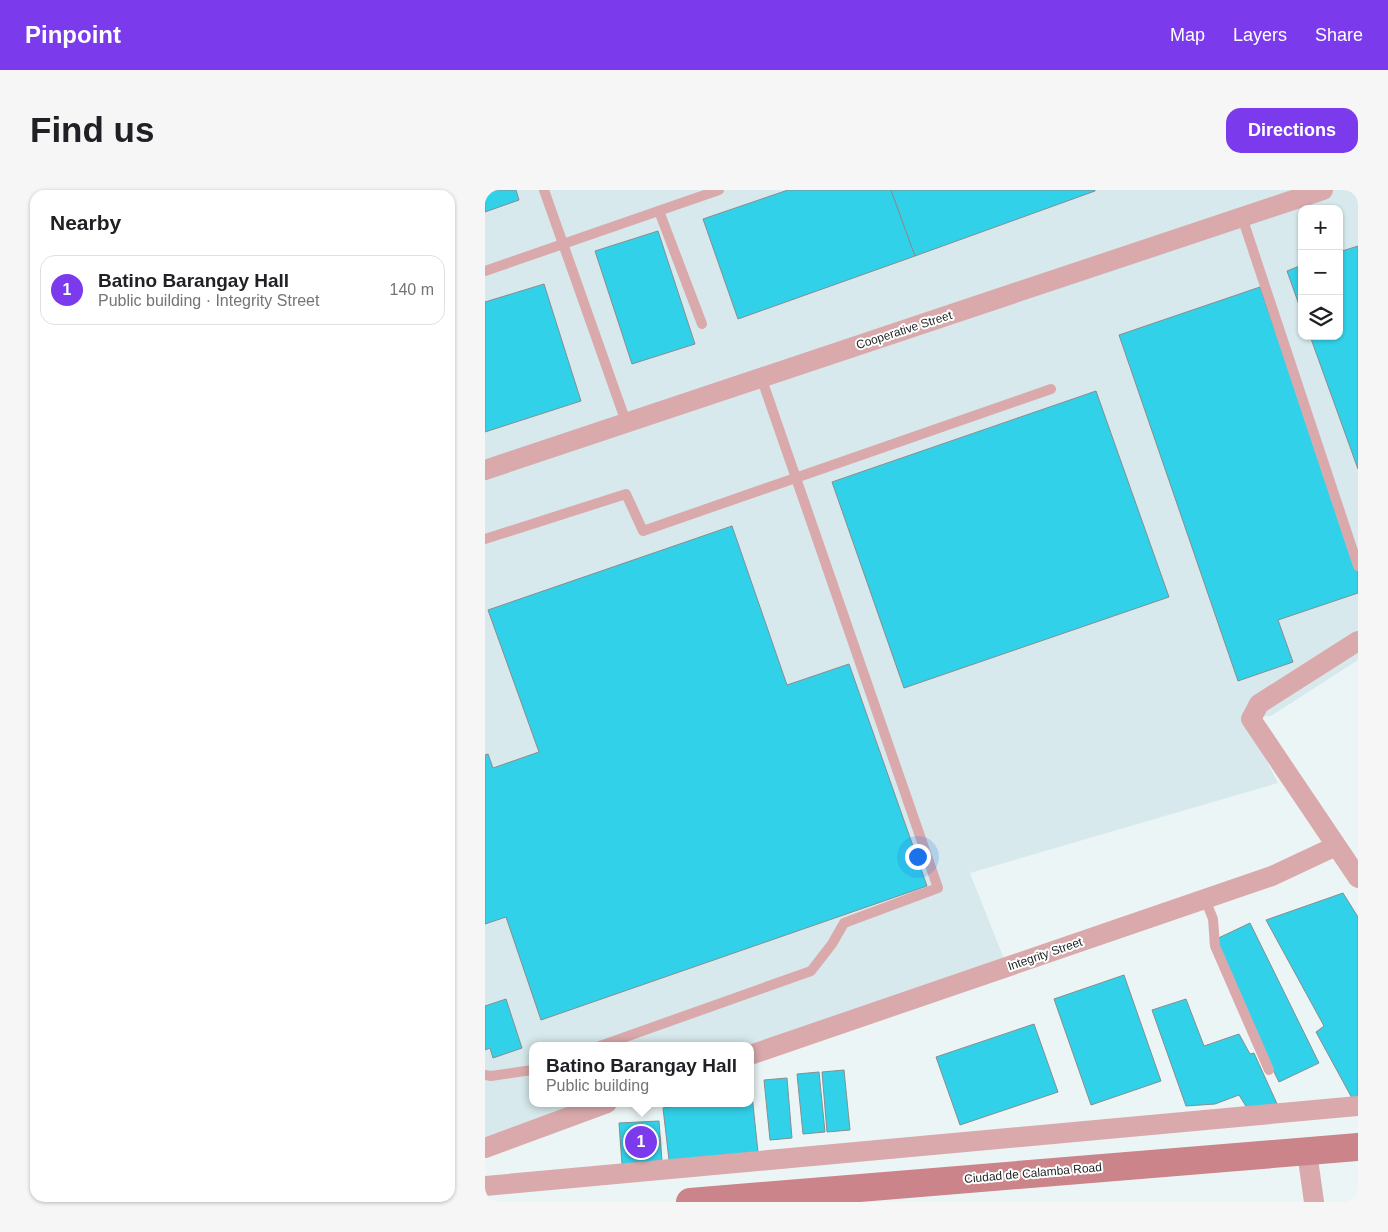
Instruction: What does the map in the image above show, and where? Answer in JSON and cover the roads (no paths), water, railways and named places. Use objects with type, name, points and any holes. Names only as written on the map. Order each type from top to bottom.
[{"type":"main road","name":"Ciudad de Calamba Road","points":[[703,1202],[887,1189],[1358,1146]]},
{"type":"street","name":"Cooperative Street","points":[[485,470],[1323,190]]},
{"type":"street","points":[[1358,641],[1259,704],[1251,719],[1358,878]]},
{"type":"street","name":"Integrity Street","points":[[754,1054],[1272,876],[1337,846]]},
{"type":"street","points":[[485,1186],[1358,1106]]},
{"type":"street","points":[[485,1148],[596,1107]]},
{"type":"street","points":[[1307,1152],[1314,1202]]},
{"type":"lane","points":[[544,190],[625,422]]},
{"type":"lane","points":[[485,271],[719,190]]},
{"type":"lane","points":[[659,211],[702,324]]},
{"type":"lane","points":[[1242,217],[1358,566]]},
{"type":"lane","points":[[611,1042],[811,971],[832,944],[844,923],[938,888],[761,377]]},
{"type":"lane","points":[[485,539],[626,494],[643,531],[1051,389]]},
{"type":"lane","points":[[1205,899],[1213,919],[1215,946],[1269,1070]]},
{"type":"lane","points":[[485,1076],[529,1070]]},
{"type":"place","name":"Batino Barangay Hall","points":[[641,1142]]}]
